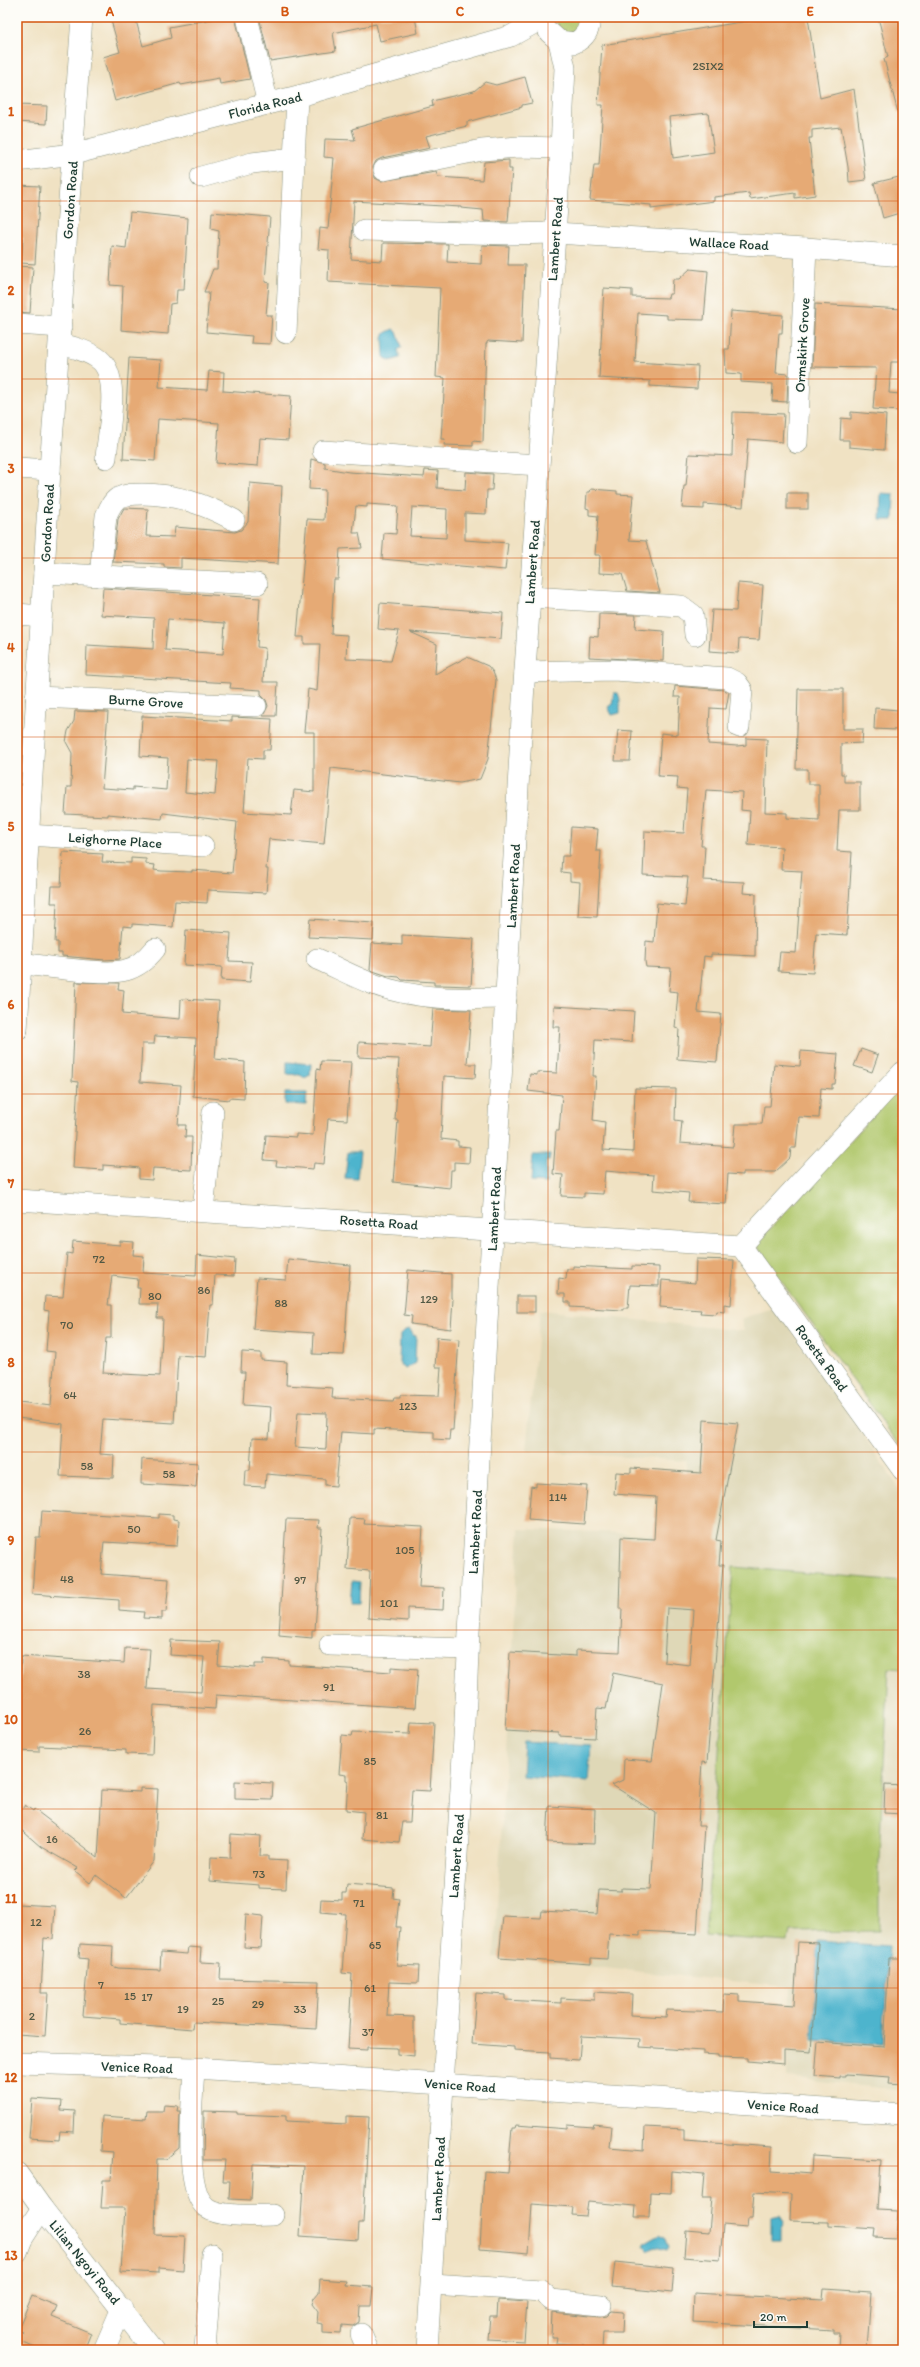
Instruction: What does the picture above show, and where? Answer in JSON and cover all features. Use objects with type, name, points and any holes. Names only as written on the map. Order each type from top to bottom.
[{"type":"street","name":"Gordon Road","points":[[17,1030],[28,835],[24,757],[36,696],[50,470],[82,17]]},
{"type":"street","points":[[247,17],[268,104]]},
{"type":"street","name":"Florida Road","points":[[17,161],[73,154],[297,97],[511,36],[546,17]]},
{"type":"street","name":"Lambert Road","points":[[427,2350],[525,672],[561,148],[565,68],[563,41],[548,30],[546,17]]},
{"type":"street","points":[[563,41],[586,33],[593,19]]},
{"type":"street","name":"Florida Road","points":[[511,36],[563,41]]},
{"type":"street","points":[[286,333],[297,97]]},
{"type":"street","points":[[384,170],[482,150],[518,147],[561,148]]},
{"type":"street","points":[[201,176],[252,163],[294,158]]},
{"type":"street","name":"Wallace Road","points":[[364,230],[508,234],[555,233],[806,248],[903,256]]},
{"type":"street","name":"Ormskirk Grove","points":[[797,443],[806,248]]},
{"type":"street","points":[[17,324],[60,336],[100,360],[108,371],[112,385],[106,458]]},
{"type":"street","points":[[323,451],[539,465]]},
{"type":"street","points":[[17,468],[50,470]]},
{"type":"street","points":[[100,576],[106,516],[110,506],[117,498],[128,494],[162,494],[196,502],[234,520]]},
{"type":"street","points":[[44,572],[257,584]]},
{"type":"street","points":[[530,597],[680,606],[693,615],[695,635]]},
{"type":"street","points":[[17,614],[41,616]]},
{"type":"street","points":[[525,672],[614,670],[727,678],[737,683],[742,690],[739,727]]},
{"type":"street","name":"Burne Grove","points":[[36,696],[256,706]]},
{"type":"street","name":"Leighorne Place","points":[[28,835],[203,846]]},
{"type":"street","points":[[20,963],[91,970],[124,971],[147,959],[155,949]]},
{"type":"street","points":[[317,959],[374,985],[403,992],[451,998],[506,998]]},
{"type":"street","points":[[741,1246],[903,1072]]},
{"type":"street","points":[[203,1211],[213,1112]]},
{"type":"street","name":"Rosetta Road","points":[[17,1200],[741,1246],[903,1470]]},
{"type":"street","points":[[330,1645],[468,1649]]},
{"type":"street","name":"Venice Road","points":[[17,2063],[194,2068],[903,2114]]},
{"type":"street","points":[[194,2068],[191,2146],[192,2178],[197,2194],[208,2209],[218,2212],[273,2215]]},
{"type":"street","name":"Lilian Ngoyi Road","points":[[17,2173],[42,2208],[122,2308],[153,2350]]},
{"type":"street","points":[[17,2252],[22,2239],[42,2208]]},
{"type":"street","points":[[205,2350],[212,2254]]},
{"type":"street","points":[[432,2284],[541,2291],[551,2300],[601,2305]]},
{"type":"street","points":[[104,2350],[122,2308]]},
{"type":"shaded area","points":[[775,1307],[903,1494],[903,2091],[787,2077],[790,1987],[494,1957],[519,1529],[681,1535],[687,1461],[526,1450],[540,1310],[744,1331],[741,1319]]},
{"type":"green space","points":[[557,17],[579,17],[580,24],[576,31],[566,34],[556,24]]},
{"type":"green space","points":[[903,1083],[903,1450],[759,1250],[758,1242]]},
{"type":"green space","points":[[733,1567],[903,1581],[903,1669],[889,1668],[879,1858],[879,1931],[790,1932],[788,1942],[705,1936]]},
{"type":"water","points":[[393,329],[397,332],[402,347],[398,350],[400,358],[390,361],[384,357],[383,338],[385,333]]},
{"type":"water","points":[[881,493],[894,494],[893,520],[880,520]]},
{"type":"water","points":[[614,693],[618,693],[620,699],[620,713],[612,715],[608,707],[612,704]]},
{"type":"water","points":[[287,1062],[311,1064],[310,1075],[305,1078],[300,1075],[287,1074]]},
{"type":"water","points":[[285,1093],[307,1093],[306,1105],[285,1104]]},
{"type":"water","points":[[348,1152],[360,1152],[357,1179],[345,1178]]},
{"type":"water","points":[[533,1155],[550,1155],[549,1160],[546,1160],[546,1183],[531,1182]]},
{"type":"water","points":[[410,1329],[413,1335],[416,1336],[415,1363],[405,1369],[399,1362],[400,1335],[405,1330]]},
{"type":"water","points":[[352,1581],[360,1582],[359,1603],[350,1603]]},
{"type":"water","points":[[524,1742],[591,1746],[588,1781],[522,1776]]},
{"type":"water","points":[[818,1941],[889,1946],[883,2044],[813,2040]]},
{"type":"water","points":[[780,2216],[784,2222],[780,2230],[780,2240],[771,2240],[771,2218]]},
{"type":"water","points":[[660,2234],[666,2238],[669,2247],[667,2250],[655,2247],[648,2251],[644,2246],[644,2243]]},
{"type":"building","points":[[110,17],[135,17],[143,46],[171,38],[169,27],[213,19],[213,17],[235,17],[250,79],[220,84],[219,78],[181,85],[180,83],[115,101],[103,57],[120,52]]},
{"type":"building","points":[[259,17],[415,17],[418,33],[380,41],[376,24],[333,33],[336,51],[270,61]]},
{"type":"building","points":[[771,17],[808,17],[820,98],[854,89],[866,180],[849,182],[841,127],[812,130],[812,138],[809,138],[815,195],[795,198],[795,193],[750,199],[749,193],[714,197],[714,201],[651,209],[651,205],[590,200],[594,165],[599,165],[603,105],[598,105],[602,45]],"holes":[[[708,113],[714,152],[673,158],[669,117]]]},
{"type":"building","points":[[878,17],[903,17],[903,112],[898,113],[884,59],[888,57]]},
{"type":"building","points":[[525,77],[532,103],[467,122],[467,126],[426,136],[430,148],[382,158],[376,161],[373,167],[375,178],[381,181],[436,172],[438,177],[482,180],[484,162],[509,160],[509,169],[512,169],[508,222],[484,221],[483,210],[461,207],[354,201],[351,259],[382,261],[383,243],[448,244],[447,262],[481,264],[482,245],[509,246],[508,265],[525,265],[522,343],[488,341],[486,344],[483,442],[473,441],[473,446],[444,445],[445,439],[441,439],[445,378],[436,377],[440,288],[328,282],[329,250],[318,249],[320,228],[328,229],[334,158],[324,157],[325,139],[355,140],[352,129],[433,106],[432,101],[474,91],[485,82],[496,85]]},
{"type":"building","points":[[17,105],[47,106],[46,124],[17,122]]},
{"type":"building","points":[[903,176],[903,212],[883,218],[874,183]]},
{"type":"building","points":[[17,185],[40,186],[35,264],[21,263],[23,238],[17,237]]},
{"type":"building","points":[[130,212],[188,218],[184,290],[177,290],[176,303],[170,304],[168,334],[121,330],[123,286],[110,285],[112,246],[126,248]]},
{"type":"building","points":[[212,212],[270,217],[265,282],[269,283],[266,315],[272,315],[270,344],[251,343],[252,336],[206,332],[209,292],[204,292],[213,269],[217,269],[219,231],[211,229]]},
{"type":"building","points":[[17,266],[33,267],[30,313],[17,312]]},
{"type":"building","points":[[690,269],[708,271],[704,320],[667,319],[667,315],[638,313],[635,362],[698,366],[697,389],[650,386],[650,381],[599,378],[604,288],[632,290],[632,297],[668,298],[669,294],[672,294],[673,279],[679,279]]},
{"type":"building","points":[[815,304],[903,309],[903,362],[891,362],[889,393],[900,394],[899,411],[873,409],[876,368],[812,367]]},
{"type":"building","points":[[731,311],[783,315],[782,333],[779,333],[776,373],[788,374],[787,402],[772,401],[773,384],[741,382],[741,374],[726,373],[725,349],[729,349]]},
{"type":"building","points":[[129,358],[161,360],[159,387],[207,390],[209,371],[224,372],[223,391],[291,396],[288,440],[260,438],[258,466],[216,463],[219,423],[158,419],[155,461],[123,459]]},
{"type":"building","points":[[733,412],[784,414],[782,442],[748,439],[743,507],[704,504],[704,509],[682,508],[689,454],[732,456]]},
{"type":"building","points":[[851,412],[886,415],[884,450],[849,447],[849,440],[840,440],[841,418],[851,419]]},
{"type":"building","points":[[311,459],[325,463],[325,468],[349,472],[424,477],[425,470],[438,471],[437,488],[465,490],[466,472],[493,474],[492,490],[487,490],[486,514],[465,513],[465,540],[508,543],[505,570],[382,559],[384,533],[396,534],[398,506],[367,504],[367,507],[356,506],[353,533],[359,533],[362,548],[340,549],[338,579],[334,579],[331,634],[347,635],[346,659],[391,661],[399,631],[378,629],[380,603],[503,613],[501,639],[410,632],[437,644],[435,674],[467,657],[488,666],[493,672],[496,680],[488,759],[480,779],[460,783],[331,768],[324,844],[269,839],[266,869],[268,869],[266,893],[208,890],[207,903],[175,901],[173,927],[132,924],[132,927],[123,926],[120,959],[105,960],[62,956],[62,953],[58,953],[58,942],[55,942],[57,903],[51,903],[52,886],[61,886],[63,852],[103,854],[102,862],[131,863],[131,858],[146,859],[146,864],[155,865],[154,870],[161,871],[192,872],[192,870],[232,873],[237,822],[163,813],[162,819],[108,814],[108,816],[65,814],[67,787],[71,787],[72,753],[66,742],[68,731],[74,721],[75,711],[108,712],[102,788],[133,790],[133,787],[166,790],[168,758],[140,756],[142,716],[232,721],[232,717],[272,719],[270,750],[263,750],[263,759],[248,758],[244,812],[291,815],[294,790],[314,792],[314,732],[304,732],[308,689],[317,691],[320,644],[304,644],[304,637],[297,637],[307,519],[324,520],[325,490],[309,489]],"holes":[[[412,507],[447,509],[446,538],[410,536]],[[187,759],[218,761],[215,795],[185,792]]]},
{"type":"building","points":[[250,483],[282,486],[278,564],[181,558],[181,568],[164,567],[164,564],[113,562],[118,519],[124,508],[148,509],[146,536],[174,537],[175,527],[235,532],[241,530],[248,522]]},
{"type":"building","points":[[591,489],[617,491],[617,494],[633,495],[629,540],[646,541],[660,593],[627,591],[622,574],[599,573],[600,555],[595,555],[598,516],[589,515],[589,509],[586,508],[587,492],[590,492]]},
{"type":"building","points":[[787,493],[808,493],[808,509],[787,509]]},
{"type":"building","points":[[738,583],[763,585],[759,640],[739,639],[738,653],[709,651],[712,610],[736,611]]},
{"type":"building","points":[[103,588],[260,598],[257,647],[265,648],[263,682],[278,682],[276,716],[263,716],[268,706],[266,700],[261,695],[261,690],[230,688],[231,683],[86,675],[87,645],[153,649],[154,618],[101,615]],"holes":[[[168,619],[225,623],[223,654],[165,650]]]},
{"type":"building","points":[[599,614],[636,615],[635,629],[664,631],[663,661],[589,657],[590,636],[598,637]]},
{"type":"building","points":[[675,686],[724,690],[729,692],[726,709],[710,708],[708,744],[737,746],[746,745],[746,738],[767,739],[765,812],[787,813],[787,818],[819,820],[819,784],[808,784],[808,769],[796,769],[798,689],[843,689],[843,729],[863,729],[862,743],[841,744],[841,774],[844,774],[844,782],[860,782],[860,810],[839,810],[837,851],[852,852],[847,935],[816,933],[813,973],[778,971],[780,952],[796,953],[802,871],[781,870],[782,847],[748,845],[750,811],[741,810],[742,792],[706,790],[701,846],[705,846],[703,880],[744,882],[743,893],[756,894],[755,956],[711,954],[711,957],[704,956],[698,1012],[721,1014],[717,1062],[677,1059],[679,1029],[675,1028],[678,992],[669,991],[671,968],[646,967],[645,961],[646,941],[654,942],[657,903],[685,906],[688,877],[643,875],[645,831],[684,833],[687,789],[677,788],[678,777],[658,776],[661,733],[678,735],[680,697],[674,697]]},
{"type":"building","points":[[875,708],[898,710],[897,730],[874,729]]},
{"type":"building","points":[[618,730],[632,731],[630,761],[615,761]]},
{"type":"building","points":[[571,827],[598,829],[596,851],[601,851],[597,917],[578,916],[580,882],[570,881],[570,873],[561,872],[562,856],[569,856]]},
{"type":"building","points":[[310,919],[374,923],[373,940],[308,937]]},
{"type":"building","points":[[186,930],[231,933],[229,961],[252,962],[250,982],[221,980],[222,967],[184,965]]},
{"type":"building","points":[[402,935],[474,939],[471,986],[434,985],[434,982],[402,980],[399,977],[388,976],[370,970],[372,943],[402,945]]},
{"type":"building","points":[[76,982],[119,983],[118,989],[124,990],[122,1014],[180,1019],[181,999],[219,1001],[215,1059],[245,1062],[244,1099],[229,1098],[229,1100],[193,1096],[196,1038],[155,1036],[154,1044],[142,1044],[140,1082],[181,1085],[178,1125],[186,1125],[185,1137],[192,1137],[191,1170],[153,1168],[152,1180],[139,1179],[139,1168],[103,1165],[103,1170],[73,1168],[78,1082],[72,1081]]},
{"type":"building","points":[[554,1006],[634,1011],[632,1042],[595,1040],[593,1076],[596,1076],[593,1120],[605,1122],[603,1150],[633,1152],[635,1088],[676,1089],[675,1120],[682,1121],[680,1143],[733,1147],[735,1124],[762,1124],[764,1106],[770,1106],[774,1064],[800,1066],[801,1051],[838,1054],[835,1084],[832,1084],[832,1089],[821,1088],[819,1118],[799,1117],[796,1148],[791,1148],[790,1158],[775,1172],[743,1172],[743,1175],[728,1174],[726,1204],[688,1202],[689,1193],[653,1190],[654,1175],[605,1171],[603,1194],[584,1193],[584,1197],[561,1196],[563,1175],[553,1174],[556,1131],[559,1131],[562,1095],[528,1091],[530,1074],[537,1075],[537,1072],[557,1073],[560,1027],[553,1027]]},
{"type":"building","points":[[433,1009],[471,1010],[467,1064],[476,1064],[475,1078],[444,1076],[441,1139],[458,1141],[458,1146],[470,1147],[469,1163],[454,1162],[454,1170],[451,1170],[450,1188],[393,1182],[398,1120],[395,1120],[399,1059],[358,1057],[359,1042],[430,1047]]},
{"type":"building","points":[[861,1049],[878,1055],[872,1072],[854,1066]]},
{"type":"building","points":[[321,1061],[351,1062],[347,1120],[328,1119],[324,1164],[314,1163],[313,1169],[276,1166],[277,1161],[264,1160],[266,1135],[296,1137],[296,1134],[313,1135],[317,1069],[320,1070]]},
{"type":"building","points":[[73,1241],[120,1245],[120,1241],[134,1242],[133,1255],[144,1256],[143,1273],[196,1276],[197,1255],[235,1259],[234,1276],[215,1275],[213,1305],[210,1305],[206,1357],[178,1355],[174,1423],[103,1419],[100,1454],[114,1455],[113,1478],[60,1476],[63,1424],[18,1418],[19,1402],[51,1406],[55,1352],[46,1351],[49,1311],[44,1310],[45,1296],[63,1297],[67,1253],[72,1254]],"holes":[[[112,1276],[138,1279],[137,1288],[140,1288],[139,1304],[158,1304],[157,1318],[163,1318],[160,1376],[103,1373],[106,1338],[111,1338],[111,1305],[108,1305]]]},
{"type":"building","points":[[288,1259],[350,1265],[344,1355],[313,1354],[314,1333],[253,1329],[257,1278],[286,1280]]},
{"type":"building","points":[[696,1259],[734,1260],[731,1305],[724,1304],[724,1312],[717,1311],[716,1314],[700,1313],[701,1310],[660,1307],[662,1280],[695,1283]]},
{"type":"building","points":[[573,1266],[632,1269],[632,1266],[659,1267],[659,1286],[630,1285],[628,1308],[623,1308],[623,1310],[570,1307],[570,1302],[565,1302],[565,1294],[558,1294],[559,1278],[566,1279],[567,1269],[573,1269]]},
{"type":"building","points":[[408,1270],[451,1274],[451,1298],[453,1299],[451,1329],[411,1324],[412,1316],[404,1315]]},
{"type":"building","points":[[517,1296],[535,1296],[535,1312],[517,1312]]},
{"type":"building","points":[[437,1337],[459,1339],[453,1430],[450,1430],[449,1440],[434,1439],[434,1432],[374,1429],[374,1434],[341,1432],[336,1486],[325,1485],[325,1479],[266,1474],[265,1487],[244,1486],[245,1470],[250,1470],[252,1438],[269,1439],[271,1407],[243,1405],[245,1372],[241,1372],[242,1352],[261,1353],[261,1360],[287,1362],[286,1385],[333,1388],[332,1398],[393,1401],[394,1398],[400,1398],[400,1395],[439,1396],[441,1367],[435,1367]],"holes":[[[298,1412],[327,1413],[326,1449],[295,1447]]]},
{"type":"building","points":[[704,1420],[738,1423],[716,1540],[721,1541],[719,1565],[723,1565],[707,1763],[702,1762],[698,1826],[704,1826],[697,1934],[640,1931],[640,1936],[609,1934],[607,1959],[591,1958],[591,1964],[499,1958],[503,1916],[541,1918],[542,1911],[597,1914],[599,1890],[622,1891],[622,1888],[651,1889],[656,1813],[612,1785],[623,1780],[624,1759],[652,1761],[663,1683],[613,1673],[606,1709],[597,1708],[595,1738],[559,1736],[559,1733],[505,1730],[510,1652],[576,1656],[576,1650],[620,1652],[622,1609],[619,1609],[621,1537],[654,1539],[656,1497],[614,1494],[616,1472],[631,1473],[631,1468],[701,1473]],"holes":[[[667,1608],[694,1610],[690,1665],[664,1662]]]},
{"type":"building","points":[[142,1459],[198,1463],[196,1487],[141,1484]]},
{"type":"building","points":[[536,1483],[587,1486],[584,1524],[528,1520],[531,1486],[536,1487]]},
{"type":"building","points":[[42,1511],[159,1518],[159,1514],[173,1515],[173,1519],[179,1520],[177,1546],[104,1542],[101,1574],[169,1579],[166,1612],[162,1612],[162,1619],[143,1618],[144,1612],[119,1610],[119,1600],[32,1594],[36,1537],[40,1537]]},
{"type":"building","points":[[350,1518],[365,1519],[364,1524],[423,1527],[419,1587],[444,1588],[443,1610],[408,1608],[408,1621],[368,1618],[370,1571],[347,1569]]},
{"type":"building","points":[[286,1519],[319,1520],[318,1528],[322,1528],[315,1630],[312,1630],[312,1638],[279,1635]]},
{"type":"building","points":[[171,1640],[220,1642],[218,1665],[255,1668],[255,1664],[264,1664],[264,1659],[289,1661],[289,1665],[391,1672],[391,1667],[418,1669],[415,1708],[216,1695],[215,1709],[154,1705],[152,1755],[126,1754],[126,1750],[39,1746],[39,1752],[17,1751],[21,1656],[124,1663],[125,1648],[150,1649],[147,1689],[201,1692],[204,1657],[170,1655]]},
{"type":"building","points":[[411,1722],[434,1723],[430,1791],[412,1790],[410,1822],[402,1822],[399,1842],[362,1839],[364,1812],[346,1810],[348,1781],[346,1780],[346,1775],[339,1774],[342,1735],[352,1736],[353,1732],[410,1734]]},
{"type":"building","points":[[235,1781],[273,1783],[272,1800],[235,1799]]},
{"type":"building","points":[[885,1785],[903,1786],[903,1814],[884,1813]]},
{"type":"building","points":[[140,1788],[158,1789],[154,1861],[126,1898],[96,1875],[90,1883],[75,1871],[78,1868],[41,1847],[17,1826],[17,1816],[25,1805],[33,1811],[34,1809],[98,1858],[102,1790],[140,1792]]},
{"type":"building","points":[[549,1806],[595,1809],[594,1844],[547,1842]]},
{"type":"building","points":[[231,1834],[261,1836],[260,1856],[268,1856],[268,1860],[287,1861],[286,1889],[259,1888],[259,1885],[210,1881],[211,1857],[230,1858]]},
{"type":"building","points":[[347,1884],[394,1888],[393,1898],[399,1899],[396,1927],[400,1927],[397,1965],[419,1966],[418,1983],[389,1982],[387,2016],[414,2017],[414,2056],[397,2054],[397,2048],[367,2047],[367,2050],[348,2049],[352,1974],[342,1973],[346,1914],[320,1912],[321,1899],[342,1900],[342,1893],[346,1893]]},
{"type":"building","points":[[17,1904],[55,1906],[53,1939],[44,1938],[41,1993],[48,1993],[45,2036],[17,2034]]},
{"type":"building","points":[[246,1914],[263,1916],[261,1948],[244,1947]]},
{"type":"building","points":[[798,1942],[818,1943],[811,2052],[784,2050],[784,2064],[747,2061],[747,2058],[718,2057],[718,2055],[703,2054],[703,2051],[639,2047],[640,2039],[581,2036],[579,2060],[550,2058],[550,2052],[514,2050],[514,2047],[472,2044],[476,1993],[506,1995],[506,2000],[561,2003],[561,1998],[594,2000],[594,1992],[632,1994],[631,2015],[666,2017],[667,2010],[723,2012],[724,1994],[739,1995],[739,2001],[794,2005]]},
{"type":"building","points":[[80,1944],[113,1946],[112,1966],[118,1968],[160,1970],[161,1952],[187,1954],[188,1947],[201,1948],[200,1962],[221,1963],[220,1979],[319,1981],[316,2029],[193,2022],[192,2029],[120,2023],[120,2019],[83,2016],[88,1959],[79,1958]]},
{"type":"building","points":[[889,1958],[903,1958],[903,2084],[889,2083],[890,2077],[846,2074],[846,2076],[840,2076],[840,2078],[815,2076],[818,2042],[884,2047]]},
{"type":"building","points":[[32,2099],[62,2101],[61,2110],[75,2111],[74,2132],[60,2131],[59,2140],[29,2138]]},
{"type":"building","points":[[164,2105],[178,2106],[177,2111],[180,2111],[179,2148],[166,2159],[157,2159],[155,2235],[185,2236],[183,2270],[159,2268],[159,2273],[121,2271],[125,2208],[101,2208],[103,2180],[111,2180],[113,2152],[100,2151],[102,2116],[146,2119],[147,2111],[163,2111]]},
{"type":"building","points":[[204,2111],[286,2116],[286,2121],[346,2124],[346,2116],[369,2117],[363,2223],[359,2223],[358,2240],[300,2236],[304,2166],[253,2164],[251,2200],[229,2199],[230,2181],[223,2181],[225,2160],[203,2160]]},
{"type":"building","points":[[594,2124],[611,2126],[609,2147],[644,2150],[645,2127],[684,2129],[684,2141],[772,2147],[771,2171],[811,2174],[812,2156],[881,2160],[878,2210],[898,2211],[896,2238],[874,2237],[875,2229],[828,2226],[828,2222],[790,2221],[791,2194],[754,2192],[752,2218],[748,2218],[747,2227],[723,2225],[720,2260],[684,2257],[686,2230],[709,2232],[712,2198],[702,2198],[704,2174],[672,2171],[671,2193],[650,2192],[649,2217],[635,2217],[636,2206],[588,2202],[586,2216],[572,2215],[573,2207],[532,2204],[529,2253],[480,2249],[484,2171],[508,2173],[512,2128],[515,2128],[516,2125],[567,2129],[567,2125],[593,2127]]},
{"type":"building","points":[[615,2262],[674,2268],[672,2293],[612,2287]]},
{"type":"building","points":[[320,2279],[346,2281],[345,2285],[373,2287],[371,2306],[360,2306],[359,2322],[353,2326],[342,2325],[341,2334],[323,2333],[323,2324],[317,2323],[318,2312],[312,2304],[314,2298],[319,2292]]},
{"type":"building","points":[[824,2289],[871,2292],[867,2350],[838,2350],[839,2333],[833,2333],[833,2330],[693,2322],[694,2293],[823,2300]]},
{"type":"building","points":[[32,2296],[57,2306],[52,2317],[91,2333],[84,2350],[40,2350],[19,2341],[23,2333],[17,2331]]},
{"type":"building","points":[[498,2300],[527,2302],[524,2341],[488,2339],[490,2316],[497,2316]]},
{"type":"building","points":[[611,2311],[623,2312],[622,2333],[603,2333],[602,2350],[584,2350],[584,2345],[556,2343],[557,2337],[551,2337],[552,2312],[600,2317],[606,2316]]}]
